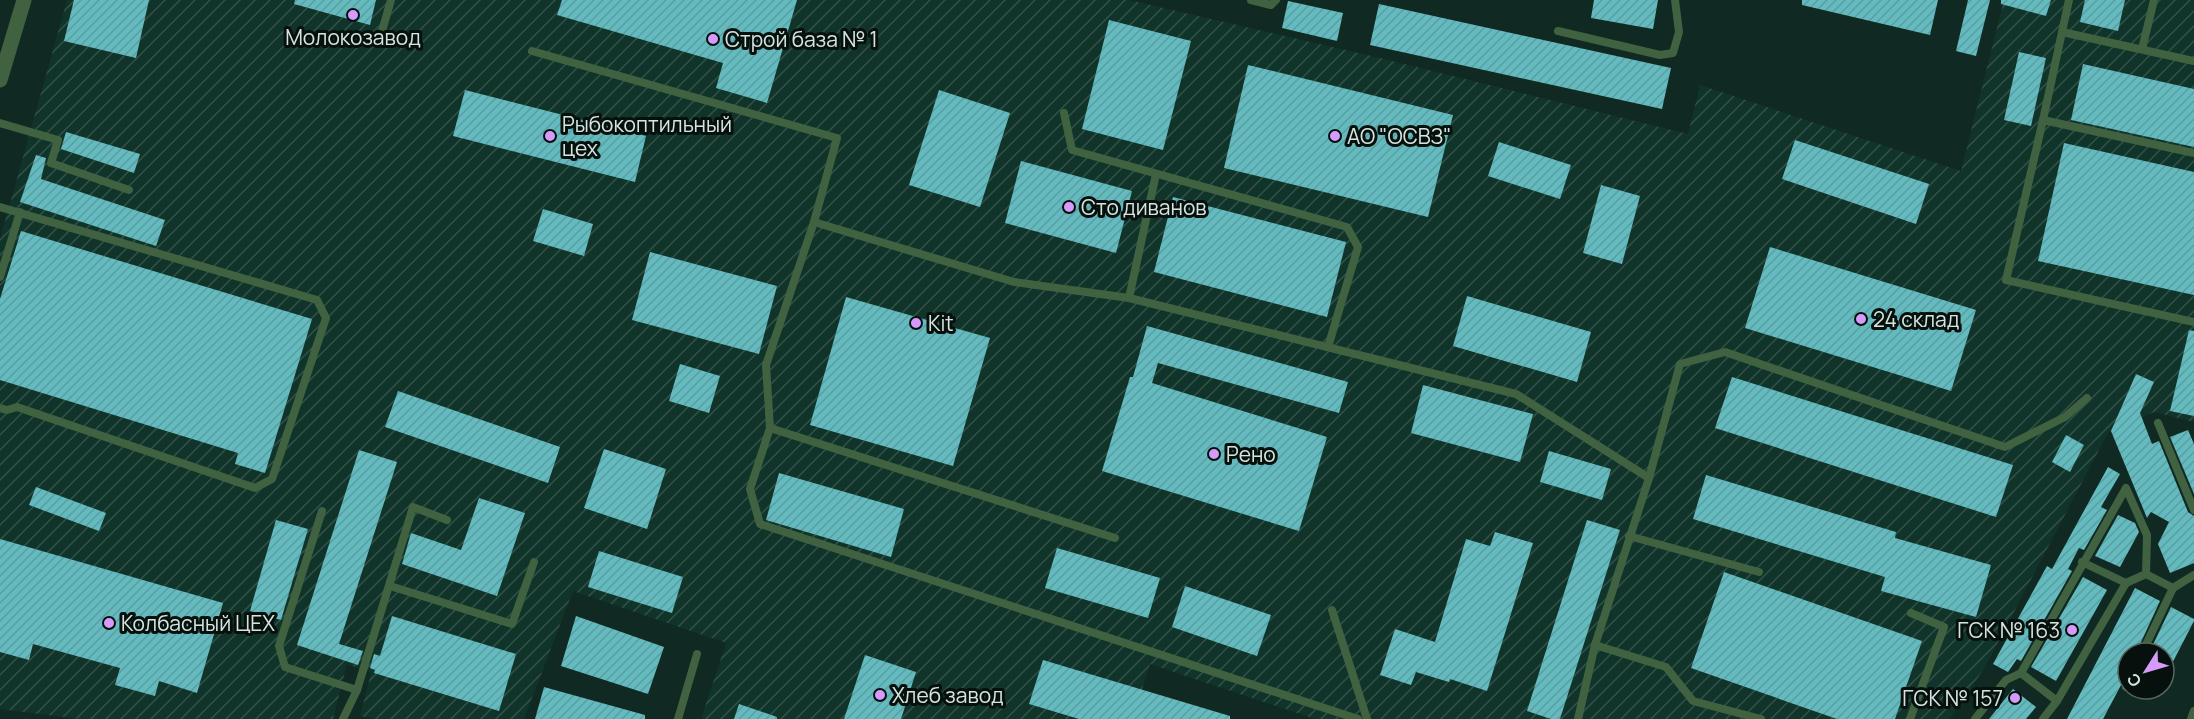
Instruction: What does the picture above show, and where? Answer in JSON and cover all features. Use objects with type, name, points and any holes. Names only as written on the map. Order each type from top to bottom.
[{"type":"street","points":[[0,80],[24,0]]},
{"type":"lane","points":[[382,31],[391,0]]},
{"type":"lane","points":[[1251,0],[1271,5],[1276,0]]},
{"type":"lane","points":[[1558,31],[1660,55],[1673,53],[1678,32],[1675,0]]},
{"type":"lane","points":[[2069,0],[2006,279],[2194,321]]},
{"type":"lane","points":[[2142,49],[2154,0]]},
{"type":"lane","points":[[2062,32],[2194,61]]},
{"type":"lane","points":[[532,51],[837,138],[814,222],[766,365],[770,428],[750,489],[760,524],[1358,719]]},
{"type":"lane","points":[[1064,113],[1072,150],[1347,227],[1358,247],[1328,347]]},
{"type":"lane","points":[[2043,120],[2194,153]]},
{"type":"lane","points":[[0,123],[58,140],[51,163],[129,190]]},
{"type":"lane","points":[[1129,298],[1156,174]]},
{"type":"lane","points":[[0,207],[317,300],[326,318],[272,479],[255,488],[17,407],[7,410],[0,408]]},
{"type":"lane","points":[[0,277],[20,212]]},
{"type":"lane","points":[[814,222],[1014,282],[1129,298],[1516,394],[1649,478]]},
{"type":"lane","points":[[1578,719],[1595,645],[1649,478],[1680,364],[1725,352],[2006,447],[2066,417],[2087,398]]},
{"type":"lane","points":[[2158,423],[2194,510]]},
{"type":"lane","points":[[770,428],[1115,538]]},
{"type":"lane","points":[[1975,719],[2006,680],[2021,673],[2126,488],[2147,535],[2146,574]]},
{"type":"lane","points":[[344,719],[357,690],[413,507],[447,519]]},
{"type":"lane","points":[[322,511],[279,646],[285,667],[357,690]]},
{"type":"lane","points":[[1629,536],[1759,572]]},
{"type":"lane","points":[[390,586],[512,624],[534,562]]},
{"type":"lane","points":[[2082,562],[2126,583]]},
{"type":"lane","points":[[2043,719],[2058,701],[2126,583],[2146,574]]},
{"type":"lane","points":[[2146,574],[2173,588]]},
{"type":"lane","points":[[2148,641],[2173,588],[2194,575]]},
{"type":"lane","points":[[1332,610],[1367,719]]},
{"type":"lane","points":[[1910,719],[1944,627],[1911,613]]},
{"type":"lane","points":[[1595,645],[1666,667],[1693,701],[1761,719]]},
{"type":"lane","points":[[678,719],[697,654]]},
{"type":"lane","points":[[2021,673],[2058,701]]},
{"type":"lane","points":[[2191,719],[2194,711]]},
{"type":"shaded area","points":[[67,0],[1129,0],[1380,58],[1688,134],[1700,85],[1961,171],[2004,0],[2194,0],[2194,422],[2154,412],[2108,433],[1984,669],[1949,719],[1315,719],[1150,664],[1133,719],[701,719],[726,643],[573,591],[524,719],[375,719],[360,716],[371,673],[347,664],[333,719],[80,719],[0,709],[0,239]]},
{"type":"building","points":[[74,0],[149,0],[136,58],[64,41]]},
{"type":"building","name":"Молокозавод","points":[[295,0],[376,0],[370,25],[294,4]]},
{"type":"building","name":"Строй база № 1","points":[[562,0],[797,0],[767,103],[716,88],[723,63],[557,15]]},
{"type":"building","points":[[1594,0],[1658,0],[1653,29],[1591,18]]},
{"type":"building","points":[[1802,0],[1938,0],[1930,35],[1802,5]]},
{"type":"building","points":[[1968,0],[1990,0],[1976,56],[1956,51]]},
{"type":"building","points":[[2001,0],[2051,0],[2046,16],[2001,4]]},
{"type":"building","points":[[2085,0],[2125,0],[2118,31],[2080,22]]},
{"type":"building","points":[[1288,1],[1343,13],[1337,41],[1282,28]]},
{"type":"building","points":[[1379,4],[1671,68],[1662,109],[1370,45]]},
{"type":"building","points":[[1109,20],[1191,41],[1163,150],[1082,129]]},
{"type":"building","points":[[2019,52],[2046,58],[2031,126],[2004,120]]},
{"type":"building","points":[[2083,64],[2194,89],[2194,147],[2071,120]]},
{"type":"building","points":[[1248,65],[1453,115],[1428,217],[1224,168]]},
{"type":"building","name":"Рыбокоптильный цех","points":[[465,90],[646,136],[635,182],[453,136]]},
{"type":"building","points":[[939,90],[1010,113],[980,207],[909,185]]},
{"type":"building","points":[[66,132],[140,154],[134,173],[61,149]]},
{"type":"building","points":[[1795,140],[1929,184],[1916,224],[1782,179]]},
{"type":"building","points":[[1499,142],[1571,165],[1560,199],[1488,176]]},
{"type":"building","points":[[2064,143],[2194,172],[2194,295],[2038,261]]},
{"type":"building","points":[[36,155],[46,158],[41,179],[165,220],[156,246],[20,202]]},
{"type":"building","name":"Сто диванов","points":[[1021,161],[1132,191],[1116,253],[1005,223]]},
{"type":"building","points":[[1601,185],[1640,196],[1622,264],[1583,253]]},
{"type":"building","points":[[1173,197],[1346,242],[1327,317],[1154,272]]},
{"type":"building","points":[[543,209],[593,224],[584,256],[533,241]]},
{"type":"building","points":[[21,231],[312,319],[265,473],[235,464],[238,453],[0,380],[0,299]]},
{"type":"building","name":"24 склад","points":[[1770,247],[1976,310],[1951,391],[1745,328]]},
{"type":"building","points":[[650,252],[777,286],[759,354],[632,320]]},
{"type":"building","points":[[1467,296],[1591,332],[1577,382],[1453,346]]},
{"type":"building","points":[[846,297],[990,338],[953,466],[810,425]]},
{"type":"building","name":"Рено","points":[[1147,326],[1348,382],[1339,413],[1158,363],[1152,383],[1327,437],[1299,531],[1102,471]]},
{"type":"building","points":[[2189,330],[2194,331],[2194,416],[2170,411]]},
{"type":"building","points":[[680,364],[720,376],[709,413],[669,401]]},
{"type":"building","points":[[2136,374],[2154,382],[2140,413],[2152,444],[2159,441],[2188,512],[2194,516],[2194,563],[2170,573],[2158,544],[2169,522],[2151,512],[2147,518],[2111,431]]},
{"type":"building","points":[[1732,377],[2013,465],[1996,517],[1715,428]]},
{"type":"building","points":[[1423,385],[1533,414],[1520,462],[1411,433]]},
{"type":"building","points":[[398,391],[560,447],[548,483],[385,427]]},
{"type":"building","points":[[2188,430],[2194,444],[2194,494],[2170,437]]},
{"type":"building","points":[[2066,435],[2084,445],[2070,472],[2052,462]]},
{"type":"building","points":[[604,449],[666,469],[647,529],[584,508]]},
{"type":"building","points":[[359,450],[397,462],[339,644],[363,651],[358,665],[297,645]]},
{"type":"building","points":[[1549,451],[1611,469],[1602,500],[1540,482]]},
{"type":"building","points":[[2108,467],[2120,474],[2101,507],[2107,510],[2084,550],[2079,548],[2068,569],[2072,571],[2021,661],[2017,659],[2008,672],[1993,664],[2047,566],[2052,569]]},
{"type":"building","points":[[779,473],[904,509],[891,557],[766,520]]},
{"type":"building","points":[[1706,475],[1896,532],[1895,538],[1991,565],[1976,617],[1881,591],[1885,577],[1693,519]]},
{"type":"building","points":[[36,487],[106,513],[99,531],[29,505]]},
{"type":"building","points":[[479,498],[525,513],[497,596],[402,564],[411,533],[461,550]]},
{"type":"building","points":[[2118,515],[2135,523],[2139,532],[2120,567],[2095,556]]},
{"type":"building","points":[[276,520],[308,529],[281,620],[250,611]]},
{"type":"building","points":[[1587,520],[1620,530],[1560,719],[1551,719],[1527,711]]},
{"type":"building","points":[[1495,532],[1533,543],[1487,691],[1450,679],[1449,682],[1416,672],[1411,685],[1380,675],[1395,629],[1435,642],[1466,539],[1490,546]]},
{"type":"building","name":"Колбасный ЦЕХ","points":[[0,539],[223,603],[197,693],[159,681],[155,696],[115,685],[120,668],[33,644],[29,660],[0,652]]},
{"type":"building","points":[[1057,548],[1160,578],[1148,618],[1045,588]]},
{"type":"building","points":[[599,551],[683,577],[672,613],[588,587]]},
{"type":"building","points":[[1724,572],[1922,641],[1895,719],[1837,719],[1691,668]]},
{"type":"building","name":"ГСК № 163","points":[[2083,577],[2107,590],[2056,681],[2031,667]]},
{"type":"building","points":[[1185,586],[1271,615],[1257,656],[1172,627]]},
{"type":"building","points":[[2135,588],[2160,601],[2142,641],[2116,641],[2116,695],[2103,719],[2067,719]]},
{"type":"building","points":[[2171,607],[2194,619],[2176,656],[2176,641],[2155,641]]},
{"type":"building","points":[[392,616],[516,654],[499,711],[374,673],[375,670],[370,668],[374,654],[380,656]]},
{"type":"building","points":[[576,616],[664,647],[648,694],[561,666]]},
{"type":"building","name":"Хлеб завод","points":[[865,655],[916,672],[901,719],[844,719]]},
{"type":"building","points":[[1043,660],[1230,716],[1230,719],[1079,719],[1029,704]]},
{"type":"building","points":[[544,687],[645,715],[645,719],[535,719]]},
{"type":"building","name":"ГСК № 157","points":[[2013,689],[2036,707],[2026,719],[1989,719]]},
{"type":"building","points":[[739,704],[777,717],[777,719],[734,719]]},
{"type":"place","name":"Молокозавод","points":[[353,15]]},
{"type":"place","name":"Строй база № 1","points":[[713,39]]},
{"type":"place","name":"Рыбокоптильный цех","points":[[550,136]]},
{"type":"place","name":"АО \"ОСВЗ\"","points":[[1335,136]]},
{"type":"place","name":"Сто диванов","points":[[1069,207]]},
{"type":"place","name":"24 склад","points":[[1861,319]]},
{"type":"place","name":"Kit","points":[[916,323]]},
{"type":"place","name":"Рено","points":[[1214,454]]},
{"type":"place","name":"Колбасный ЦЕХ","points":[[109,623]]},
{"type":"place","name":"ГСК № 163","points":[[2072,630]]},
{"type":"place","name":"Хлеб завод","points":[[880,695]]},
{"type":"place","name":"ГСК № 157","points":[[2015,698]]}]
